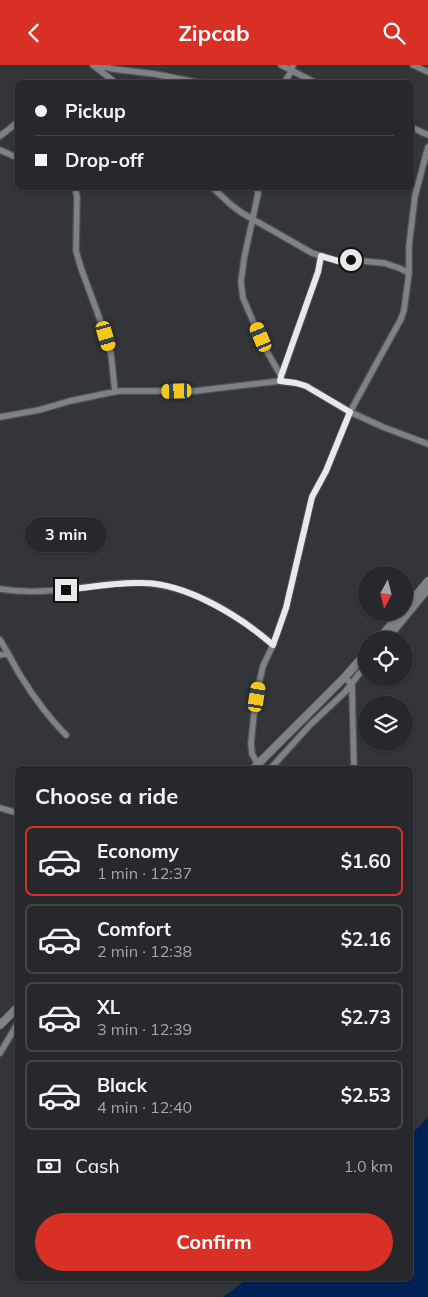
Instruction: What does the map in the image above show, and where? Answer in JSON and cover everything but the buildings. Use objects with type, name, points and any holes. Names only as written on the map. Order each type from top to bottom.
[{"type":"street","points":[[93,65],[112,80]]},
{"type":"street","points":[[98,65],[185,80]]},
{"type":"street","points":[[281,65],[292,68],[311,80]]},
{"type":"street","points":[[413,65],[428,72]]},
{"type":"street","points":[[286,80],[292,68]]},
{"type":"street","points":[[0,137],[15,124]]},
{"type":"street","points":[[414,128],[428,135]]},
{"type":"street","points":[[358,662],[256,766],[251,743],[260,679],[263,666],[273,645],[286,608],[312,497],[326,471],[350,412],[401,319],[404,310],[409,273],[409,246],[416,195],[428,147]]},
{"type":"street","points":[[0,150],[15,157]]},
{"type":"street","points":[[76,190],[76,251],[111,354],[115,392]]},
{"type":"street","points":[[215,190],[242,213],[312,253],[338,261],[359,260],[384,263],[409,273]]},
{"type":"street","points":[[257,190],[241,281],[243,298],[281,379]]},
{"type":"street","points":[[281,379],[318,272],[321,256]]},
{"type":"street","points":[[0,417],[40,410],[70,401],[115,392],[195,391],[281,379],[306,386],[350,412],[428,444]]},
{"type":"street","points":[[413,599],[428,581]]},
{"type":"street","points":[[0,589],[9,591],[49,591],[126,583],[157,584],[183,591],[209,602],[255,630],[273,645]]},
{"type":"street","points":[[394,631],[428,590]]},
{"type":"street","points":[[386,631],[394,621]]},
{"type":"street","points":[[0,640],[38,702],[66,735]]},
{"type":"street","points":[[0,655],[8,653]]},
{"type":"street","points":[[273,766],[310,725],[345,692],[358,675]]},
{"type":"street","points":[[344,677],[351,684],[354,766]]},
{"type":"street","points":[[0,808],[15,812]]},
{"type":"street","points":[[0,1025],[15,1010]]},
{"type":"street","points":[[0,1053],[15,1028]]},
{"type":"water","points":[[428,1117],[428,1297],[223,1297],[244,1281],[413,1281],[413,1133]]},
{"type":"route","points":[[66,590],[126,583],[157,584],[183,591],[209,602],[255,630],[273,645],[286,608],[312,497],[326,471],[350,412],[306,386],[280,381],[281,376],[318,272],[321,256],[338,261],[351,260]]}]
